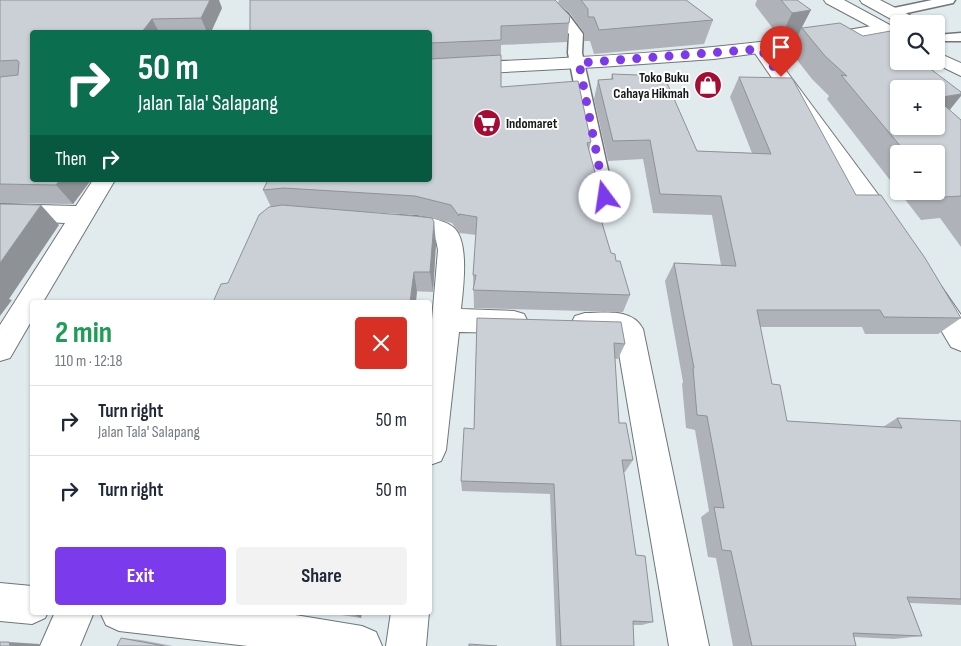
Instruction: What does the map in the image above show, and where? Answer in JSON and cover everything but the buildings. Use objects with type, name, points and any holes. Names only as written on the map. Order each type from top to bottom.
[{"type":"main road","points":[[832,0],[890,32]]},
{"type":"main road","points":[[868,0],[898,15]]},
{"type":"main road","points":[[432,70],[579,63],[761,49],[819,42],[883,29]]},
{"type":"main road","points":[[945,42],[961,50]]},
{"type":"main road","points":[[761,49],[900,244]]},
{"type":"main road","points":[[945,62],[961,70]]},
{"type":"main road","points":[[0,348],[103,182]]},
{"type":"main road","points":[[0,212],[81,215]]},
{"type":"main road","points":[[369,222],[417,226],[442,231],[448,236],[450,242],[447,320],[434,383],[432,416]]},
{"type":"main road","points":[[919,273],[961,338]]},
{"type":"main road","points":[[447,320],[624,325],[629,329],[689,646]]},
{"type":"main road","points":[[0,602],[30,605]]},
{"type":"main road","points":[[60,646],[74,615]]},
{"type":"main road","points":[[144,615],[237,626],[362,646]]},
{"type":"main road","points":[[406,646],[410,615]]},
{"type":"lane","points":[[545,0],[563,17],[576,34],[575,54],[579,63],[605,197]]},
{"type":"lane","points":[[893,12],[949,0]]},
{"type":"lane","points":[[804,30],[819,42]]},
{"type":"lane","points":[[945,38],[961,37]]},
{"type":"place","name":"Toko Buku Cahaya Hikmah","points":[[708,85]]},
{"type":"place","name":"Indomaret","points":[[487,123]]},
{"type":"route","points":[[605,197],[579,63],[761,49],[781,77]]}]
